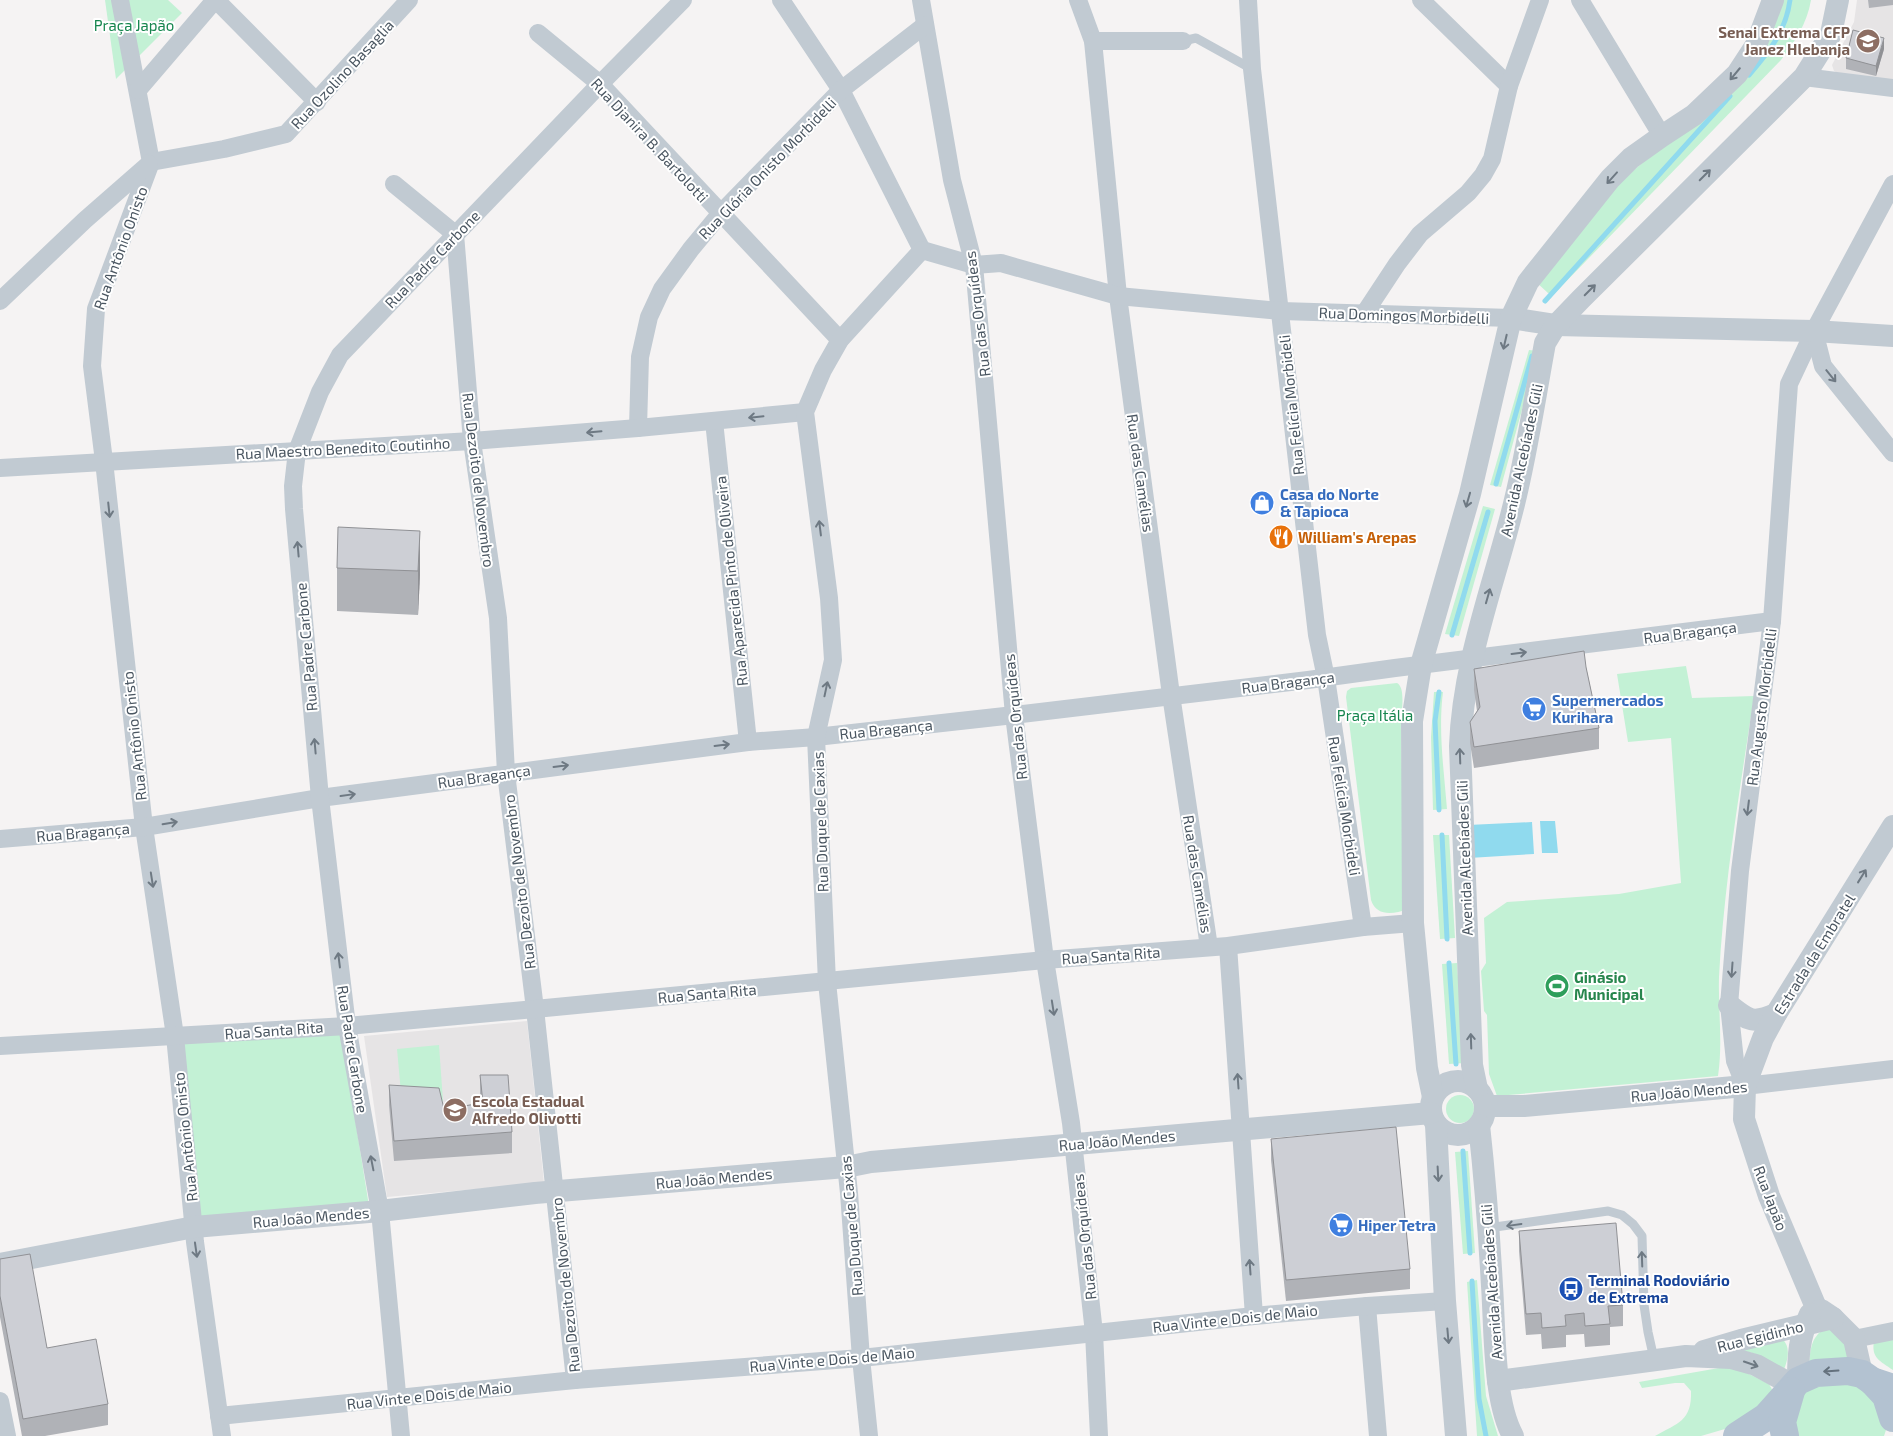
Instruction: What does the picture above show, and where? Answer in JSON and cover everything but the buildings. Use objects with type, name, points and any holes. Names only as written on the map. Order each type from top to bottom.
[{"type":"main road","points":[[1737,1436],[1766,1417],[1795,1385],[1816,1372],[1832,1370],[1848,1371],[1876,1381],[1886,1396],[1893,1418]]},
{"type":"main road","points":[[1785,1436],[1782,1422],[1795,1385]]},
{"type":"street","points":[[0,301],[85,220],[151,162],[120,0]]},
{"type":"street","points":[[138,90],[216,0],[317,102]]},
{"type":"street","name":"Rua Ozolino Basaglia","points":[[151,162],[224,149],[286,134],[409,0]]},
{"type":"street","name":"Rua Padre Carbone","points":[[401,1436],[380,1211],[347,1026],[320,798],[294,509],[293,486],[297,451],[320,392],[340,355],[683,0]]},
{"type":"street","points":[[781,0],[841,90],[922,250],[840,340],[823,370],[805,412]]},
{"type":"street","name":"Rua das Orquídeas","points":[[921,0],[952,180],[974,265],[1014,715],[1045,960],[1074,1144],[1094,1332],[1100,1436]]},
{"type":"street","name":"Rua das Camélias","points":[[1078,0],[1093,41],[1118,296],[1171,695],[1209,947]]},
{"type":"street","name":"Rua Felícia Morbideli","points":[[1248,0],[1252,69],[1317,635],[1326,678],[1363,927]]},
{"type":"street","points":[[1421,0],[1509,86]]},
{"type":"street","points":[[1364,314],[1397,264],[1420,234],[1468,193],[1483,175],[1492,160],[1509,86],[1540,0]]},
{"type":"street","points":[[1580,0],[1662,136]]},
{"type":"street","points":[[1456,1436],[1433,1112],[1413,923],[1412,721],[1421,665],[1470,494],[1511,318],[1528,282],[1610,179],[1631,158],[1694,115],[1737,74],[1756,45],[1773,0]]},
{"type":"street","name":"Avenida Alcebíades Gili","points":[[1513,1436],[1501,1404],[1498,1381],[1481,1107],[1472,1056],[1460,746],[1460,720],[1471,660],[1514,504],[1545,343],[1556,325],[1804,76],[1831,34],[1838,0]]},
{"type":"street","name":"Rua Glória Onisto Morbidelli","points":[[638,428],[640,357],[649,317],[662,289],[691,249],[720,214],[841,90],[925,24]]},
{"type":"street","name":"Rua Djanira B. Bartolotti","points":[[538,33],[600,84],[840,340]]},
{"type":"street","points":[[1093,41],[1183,41]]},
{"type":"street","points":[[1804,76],[1893,88]]},
{"type":"street","name":"Rua Antônio Onisto","points":[[151,162],[96,309],[92,366],[144,827],[175,1036],[194,1227],[222,1436]]},
{"type":"street","points":[[394,184],[455,234]]},
{"type":"street","name":"Rua Augusto Morbidelli","points":[[1745,1086],[1735,1061],[1730,1005],[1740,871],[1772,621],[1789,384],[1814,331],[1893,184]]},
{"type":"street","name":"Rua Dezoito de Novembro","points":[[455,234],[472,441],[498,618],[506,773],[575,1380]]},
{"type":"street","name":"Rua Domingos Morbidelli","points":[[922,250],[974,265],[1001,263],[1118,296],[1281,311],[1511,318],[1556,325],[1814,331],[1893,336]]},
{"type":"street","points":[[1814,331],[1823,366],[1893,453]]},
{"type":"street","name":"Rua Maestro Benedito Coutinho","points":[[0,468],[472,441],[805,412]]},
{"type":"street","name":"Rua Duque de Caxias","points":[[805,412],[829,598],[832,660],[816,736],[827,982],[846,1167],[869,1436]]},
{"type":"street","name":"Rua Aparecida Pinto de Oliveira","points":[[714,421],[748,742]]},
{"type":"street","name":"Rua Bragança","points":[[0,839],[144,827],[320,798],[748,742],[1014,715],[1326,678],[1772,621]]},
{"type":"street","name":"Estrada da Embratel","points":[[1745,1086],[1764,1038],[1776,1014],[1893,826]]},
{"type":"street","name":"Rua Santa Rita","points":[[0,1046],[347,1026],[1045,960],[1228,946],[1363,927],[1413,923]]},
{"type":"street","name":"Rua das Camélias","points":[[1228,946],[1254,1316]]},
{"type":"street","points":[[1730,1005],[1752,1021],[1760,1021],[1776,1014]]},
{"type":"street","name":"Rua João Mendes","points":[[1481,1107],[1524,1106],[1745,1086],[1893,1070]]},
{"type":"street","points":[[1462,1081],[1470,1084],[1481,1107],[1473,1131],[1458,1136],[1450,1134],[1433,1112],[1437,1090],[1444,1084],[1462,1081]]},
{"type":"street","name":"Rua Japão","points":[[1745,1086],[1744,1119],[1759,1168],[1814,1305]]},
{"type":"street","name":"Rua João Mendes","points":[[0,1263],[194,1227],[380,1211],[555,1192],[846,1167],[870,1162],[1433,1112]]},
{"type":"street","name":"Rua Vinte e Dois de Maio","points":[[219,1416],[575,1380],[861,1358],[1254,1316],[1445,1301]]},
{"type":"street","points":[[1498,1381],[1686,1356],[1732,1358],[1756,1365],[1795,1385],[1800,1338],[1814,1305],[1833,1318],[1854,1339],[1876,1381]]},
{"type":"street","points":[[1367,1306],[1378,1436]]},
{"type":"street","name":"Rua Egidinho","points":[[1686,1356],[1833,1318]]},
{"type":"street","points":[[1854,1339],[1893,1330]]},
{"type":"street","points":[[0,1400],[7,1436]]},
{"type":"lane","points":[[1183,41],[1196,38],[1252,69]]},
{"type":"lane","points":[[1488,1228],[1608,1211],[1628,1219],[1642,1236],[1644,1305],[1654,1360]]},
{"type":"shaded area","name":"Senai Extrema CFP Janez Hlebanja","points":[[1857,0],[1893,0],[1893,89],[1834,71],[1832,65],[1854,22]]},
{"type":"shaded area","name":"Escola Estadual Alfredo Olivotti","points":[[527,1021],[544,1183],[387,1197],[364,1036]]},
{"type":"green space","name":"Praça Japão","points":[[105,0],[168,0],[182,13],[116,79]]},
{"type":"green space","points":[[1783,0],[1811,0],[1803,25],[1796,39],[1781,60],[1554,294],[1548,293],[1536,282],[1596,204],[1761,57],[1770,39]]},
{"type":"green space","points":[[1529,350],[1538,351],[1501,487],[1490,485]]},
{"type":"green space","points":[[1483,506],[1495,509],[1459,636],[1445,634]]},
{"type":"green space","points":[[1686,666],[1692,698],[1754,696],[1733,836],[1721,942],[1718,1076],[1497,1096],[1489,1074],[1487,1015],[1484,1011],[1481,971],[1486,963],[1484,918],[1507,902],[1619,894],[1681,883],[1671,738],[1628,742],[1617,674]]},
{"type":"green space","name":"Praça Itália","points":[[1397,683],[1402,691],[1402,772],[1411,899],[1407,909],[1386,913],[1377,909],[1371,900],[1346,697],[1347,691],[1351,688]]},
{"type":"green space","points":[[1434,692],[1443,692],[1441,736],[1447,809],[1433,810],[1431,737]]},
{"type":"green space","points":[[1433,835],[1449,835],[1455,938],[1440,939]]},
{"type":"green space","points":[[1457,963],[1464,1063],[1449,1064],[1442,964]]},
{"type":"green space","points":[[341,1031],[369,1206],[197,1221],[183,1042]]},
{"type":"green space","points":[[439,1045],[443,1101],[402,1104],[397,1049]]},
{"type":"green space","points":[[1460,1095],[1470,1099],[1474,1109],[1470,1119],[1460,1123],[1450,1119],[1446,1109],[1450,1099]]},
{"type":"green space","points":[[1468,1151],[1475,1253],[1463,1254],[1455,1152]]},
{"type":"green space","points":[[1477,1280],[1486,1396],[1498,1436],[1477,1436],[1467,1282]]},
{"type":"green space","points":[[1826,1328],[1833,1330],[1859,1359],[1809,1371],[1811,1346],[1816,1336]]},
{"type":"green space","points":[[1893,1334],[1893,1370],[1875,1355],[1873,1347],[1874,1341]]},
{"type":"green space","points":[[1782,1339],[1788,1350],[1783,1372],[1759,1355],[1730,1349]]},
{"type":"green space","points":[[1735,1367],[1769,1384],[1774,1393],[1759,1419],[1701,1436],[1655,1436],[1677,1424],[1686,1415],[1691,1401],[1691,1391],[1684,1383],[1642,1388],[1639,1382]]},
{"type":"green space","points":[[1853,1379],[1885,1414],[1886,1430],[1884,1436],[1791,1436],[1802,1390]]},
{"type":"water","points":[[1540,821],[1555,821],[1558,853],[1542,853]]},
{"type":"water","points":[[1532,822],[1534,854],[1469,858],[1468,825]]},
{"type":"waterway","points":[[1749,75],[1776,41],[1785,22],[1790,0]]},
{"type":"waterway","points":[[1545,301],[1730,96]]},
{"type":"waterway","points":[[1496,484],[1532,356]]},
{"type":"waterway","points":[[1452,635],[1488,512]]},
{"type":"waterway","points":[[1439,692],[1435,721],[1439,810]]},
{"type":"waterway","points":[[1442,835],[1447,939]]},
{"type":"waterway","points":[[1449,963],[1456,1064]]},
{"type":"waterway","points":[[1463,1151],[1470,1253]]},
{"type":"waterway","points":[[1472,1281],[1479,1399],[1486,1436]]},
{"type":"place","name":"Senai Extrema CFP Janez Hlebanja","points":[[1868,41]]},
{"type":"place","name":"Casa do Norte & Tapioca","points":[[1262,503]]},
{"type":"place","name":"William's Arepas","points":[[1281,537]]},
{"type":"place","name":"Supermercados Kurihara","points":[[1534,709]]},
{"type":"place","name":"Ginásio Municipal","points":[[1557,986]]},
{"type":"place","name":"Escola Estadual Alfredo Olivotti","points":[[455,1110]]},
{"type":"place","name":"Hiper Tetra","points":[[1341,1225]]},
{"type":"place","name":"Terminal Rodoviário de Extrema","points":[[1571,1289]]}]
